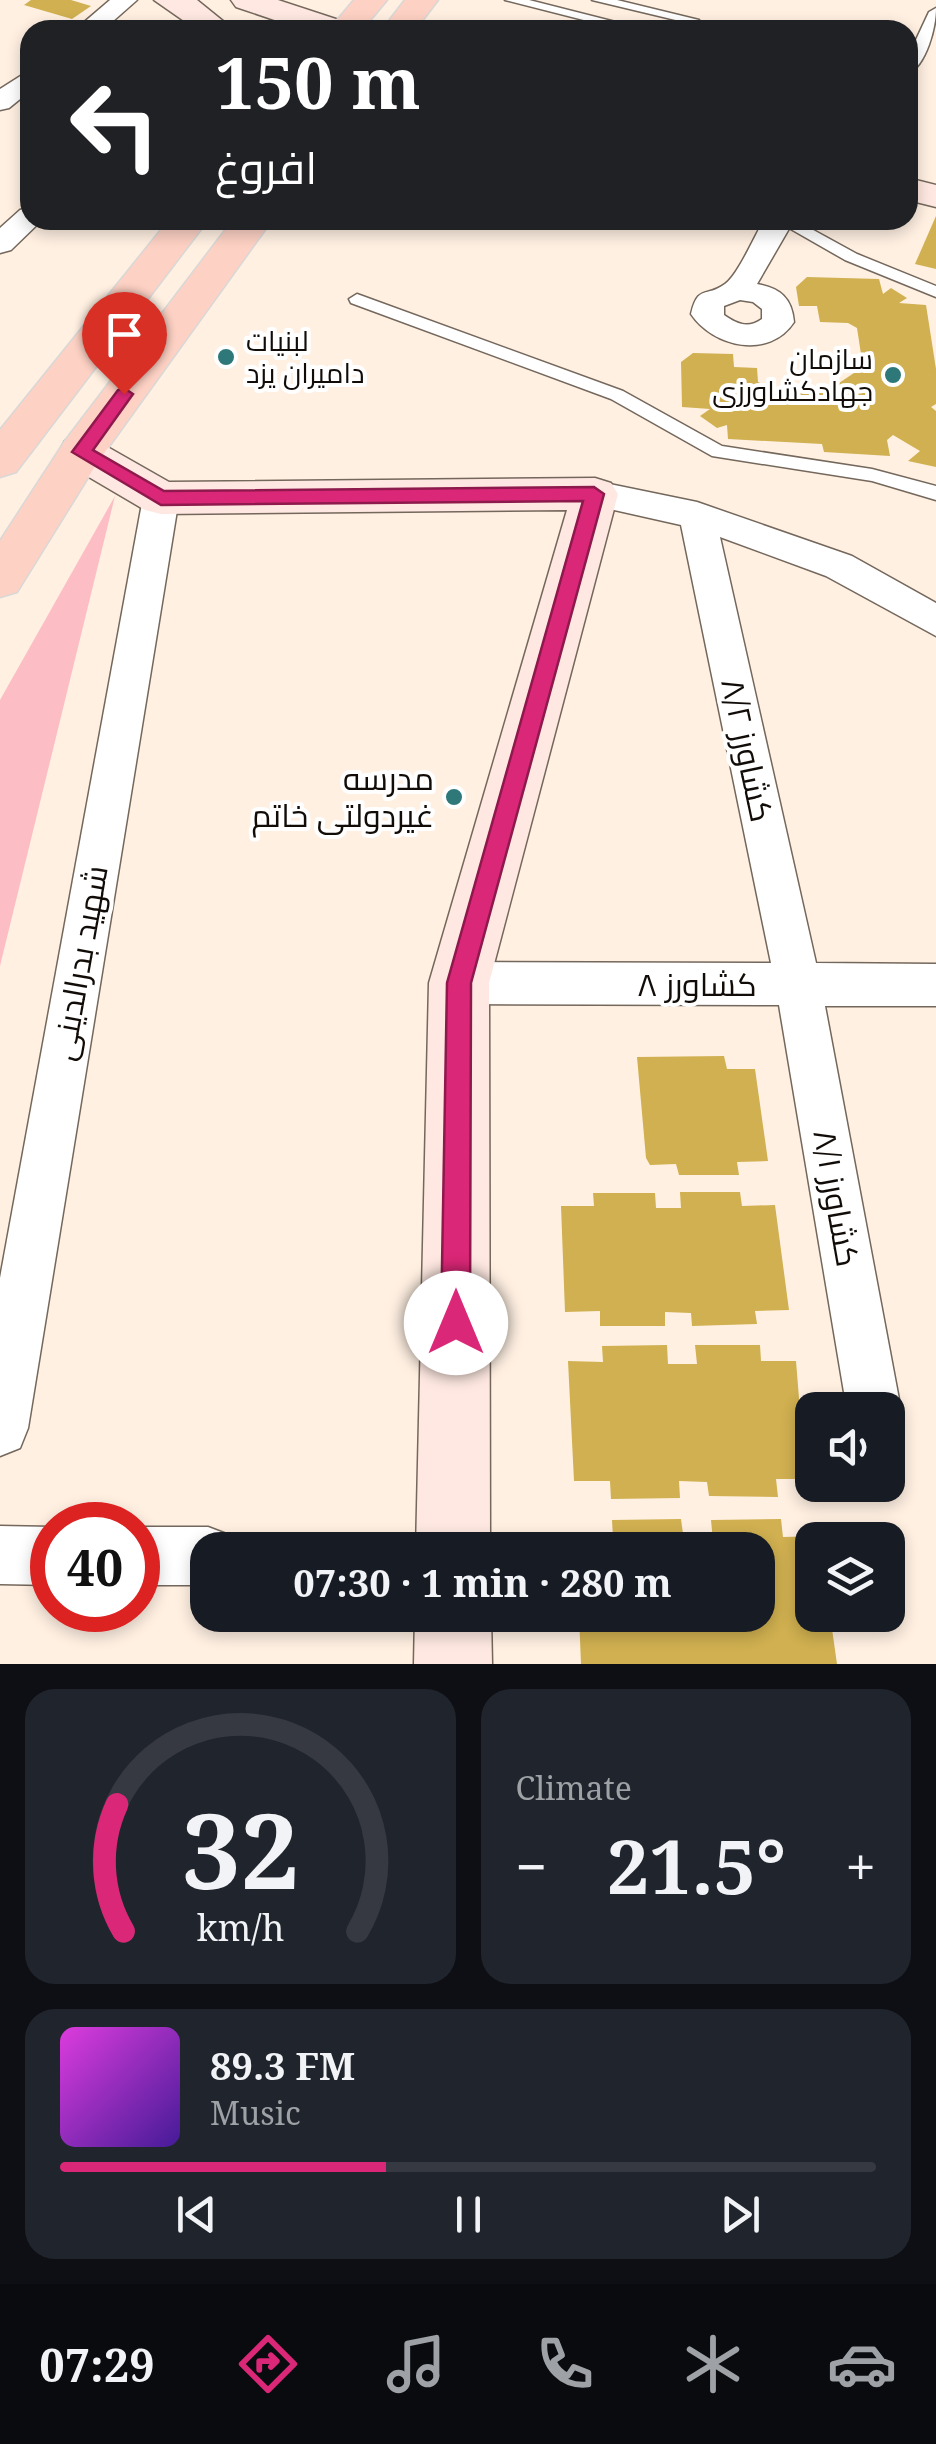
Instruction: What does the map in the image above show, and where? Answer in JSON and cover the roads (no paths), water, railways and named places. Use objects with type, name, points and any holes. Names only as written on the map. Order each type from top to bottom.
[{"type":"main road","points":[[354,20],[371,0]]},
{"type":"main road","points":[[406,20],[422,0]]},
{"type":"main road","points":[[0,461],[181,230]]},
{"type":"main road","points":[[0,579],[82,452],[246,230]]},
{"type":"street","points":[[100,20],[125,0]]},
{"type":"street","points":[[247,0],[306,20]]},
{"type":"street","points":[[264,0],[313,5],[357,0]]},
{"type":"street","points":[[185,2],[206,20]]},
{"type":"street","points":[[0,102],[20,86]]},
{"type":"street","points":[[0,244],[20,225]]},
{"type":"street","points":[[738,290],[774,230]]},
{"type":"street","points":[[82,452],[161,498],[594,494],[697,516],[838,566],[936,621]]},
{"type":"street","points":[[453,1532],[459,983],[594,494]]},
{"type":"street","name":"شهید بدرالدینی","points":[[0,1428],[161,498]]},
{"type":"street","name":"کشاورز ۸/۲","points":[[697,516],[798,985]]},
{"type":"street","name":"کشاورز ۸","points":[[459,983],[936,985]]},
{"type":"street","name":"کشاورز ۸/۱","points":[[798,985],[871,1392]]},
{"type":"street","points":[[0,1555],[30,1556]]},
{"type":"street","points":[[160,1556],[190,1556]]},
{"type":"street","points":[[453,1632],[453,1664]]},
{"type":"lane","points":[[512,0],[597,20]]},
{"type":"lane","points":[[578,20],[598,0],[692,20]]},
{"type":"lane","points":[[918,57],[936,10],[926,0]]},
{"type":"lane","points":[[799,230],[851,257],[936,292]]},
{"type":"lane","points":[[356,299],[617,394],[718,452],[872,475],[936,493]]},
{"type":"place","name":"لبنیات دامیران یزد","points":[[226,357]]},
{"type":"place","name":"سازمان جهادکشاورزی","points":[[893,375]]},
{"type":"place","name":"مدرسه غیردولتی خاتم","points":[[454,797]]}]
